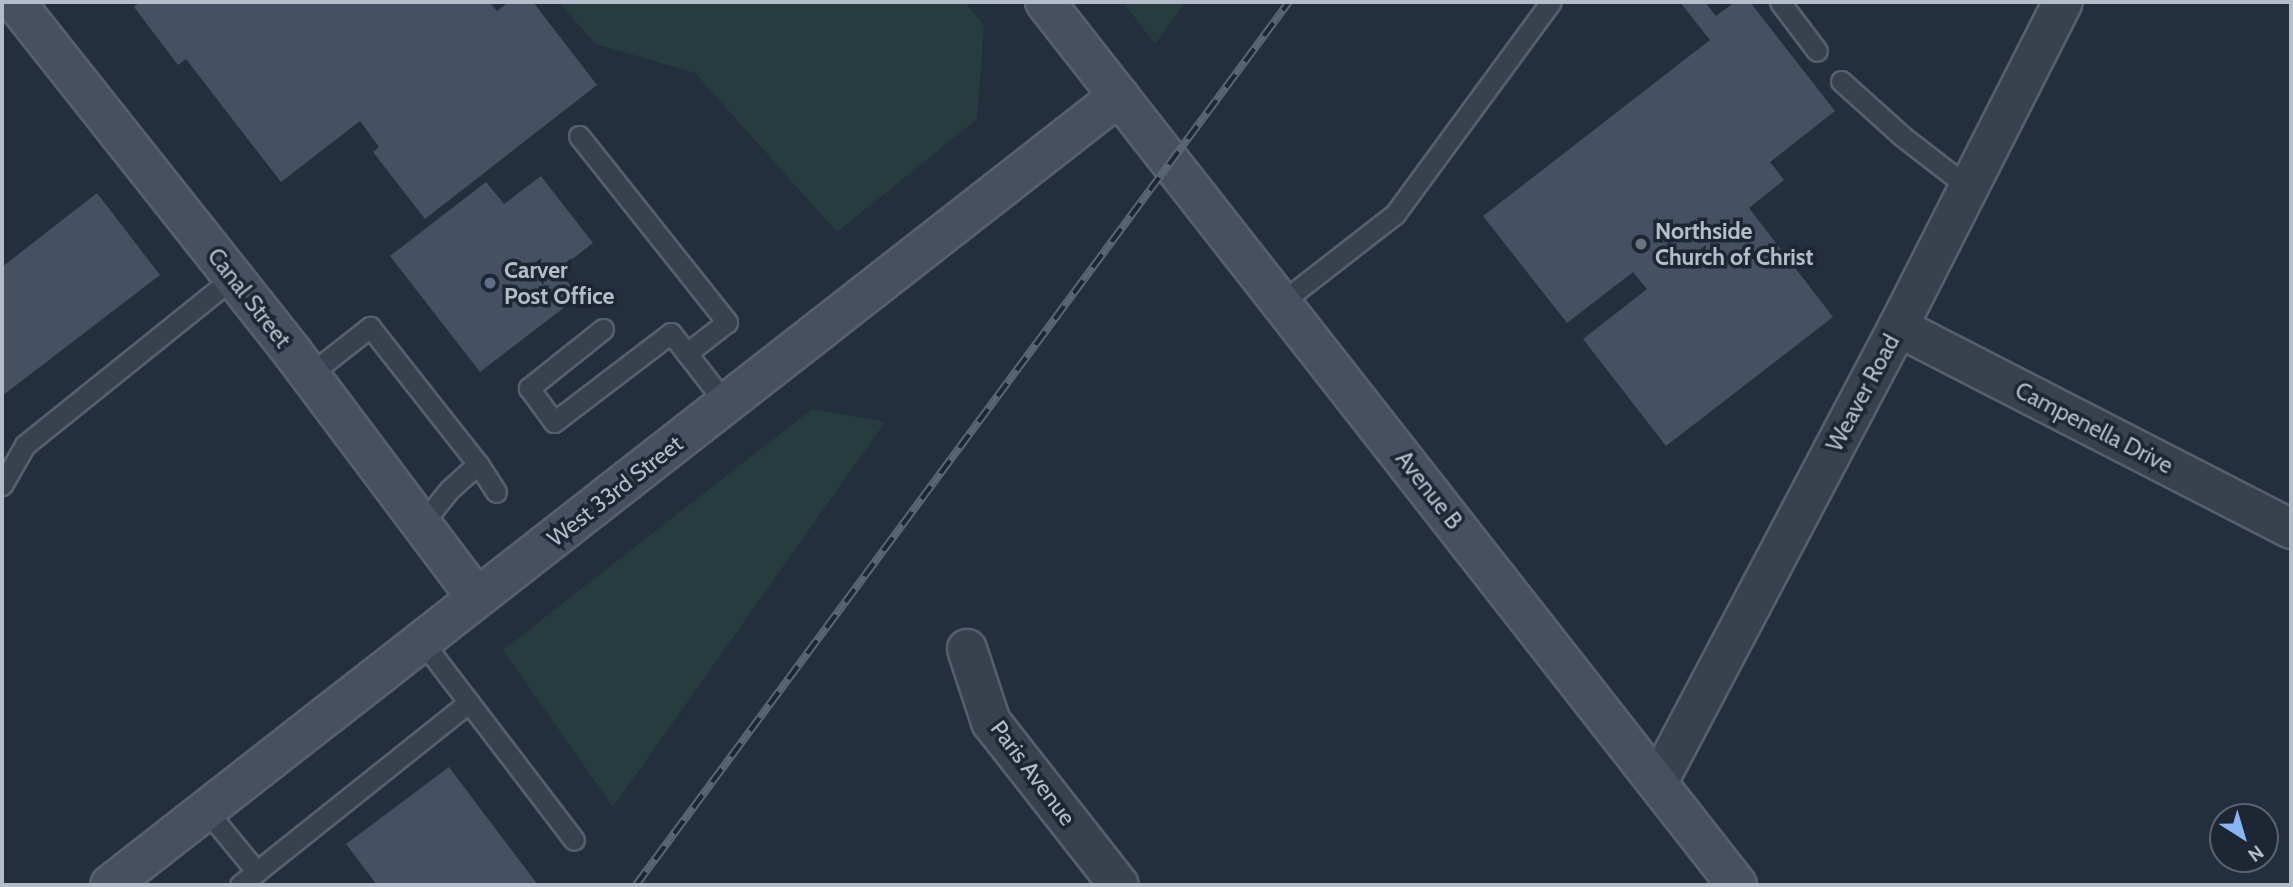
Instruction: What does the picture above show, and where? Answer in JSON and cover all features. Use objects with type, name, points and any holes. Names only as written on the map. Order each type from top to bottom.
[{"type":"street","name":"Canal Street","points":[[15,2],[309,375],[477,598]]},
{"type":"street","name":"Avenue B","points":[[1045,2],[1737,885]]},
{"type":"street","name":"Weaver Road","points":[[1658,782],[1898,327],[2063,2]]},
{"type":"street","name":"West 33rd Street","points":[[110,885],[1119,96]]},
{"type":"street","name":"Campenella Drive","points":[[1898,327],[2291,529]]},
{"type":"street","name":"Paris Avenue","points":[[967,649],[991,722],[1119,885]]},
{"type":"lane","points":[[1282,302],[1395,214],[1551,2]]},
{"type":"lane","points":[[1780,2],[1817,51]]},
{"type":"lane","points":[[1840,81],[1902,136],[1969,188]]},
{"type":"lane","points":[[579,136],[727,322],[687,353]]},
{"type":"lane","points":[[2,485],[25,445],[233,278]]},
{"type":"lane","points":[[309,375],[370,327],[478,464],[496,492]]},
{"type":"lane","points":[[603,329],[529,388],[554,422],[671,333],[727,405]]},
{"type":"lane","points":[[421,525],[449,490],[478,464]]},
{"type":"lane","points":[[422,641],[574,840]]},
{"type":"lane","points":[[240,885],[469,702]]},
{"type":"lane","points":[[206,810],[257,872]]},
{"type":"green space","points":[[558,2],[965,2],[984,26],[977,119],[837,232],[695,73],[596,44]]},
{"type":"green space","points":[[1123,2],[1186,2],[1155,44]]},
{"type":"green space","points":[[812,409],[885,422],[613,807],[503,650]]},
{"type":"building","points":[[140,2],[489,2],[497,11],[509,2],[533,2],[597,85],[425,219],[373,152],[379,147],[360,121],[281,182],[186,59],[178,65],[134,7]]},
{"type":"building","name":"Northside Church of Christ","points":[[1680,2],[1705,2],[1716,16],[1735,2],[1750,2],[1835,111],[1770,162],[1784,180],[1749,208],[1833,317],[1666,446],[1583,339],[1647,289],[1633,272],[1567,323],[1483,216],[1710,40]]},
{"type":"building","name":"Carver Post Office","points":[[541,176],[593,243],[558,270],[579,296],[480,372],[390,256],[486,182],[504,204]]},
{"type":"building","points":[[97,193],[160,275],[2,396],[2,267]]},
{"type":"building","points":[[449,767],[538,885],[377,885],[346,844]]},
{"type":"railway","points":[[636,885],[1289,2]]},
{"type":"place","name":"Northside Church of Christ","points":[[1641,244]]},
{"type":"place","name":"Carver Post Office","points":[[490,283]]}]
